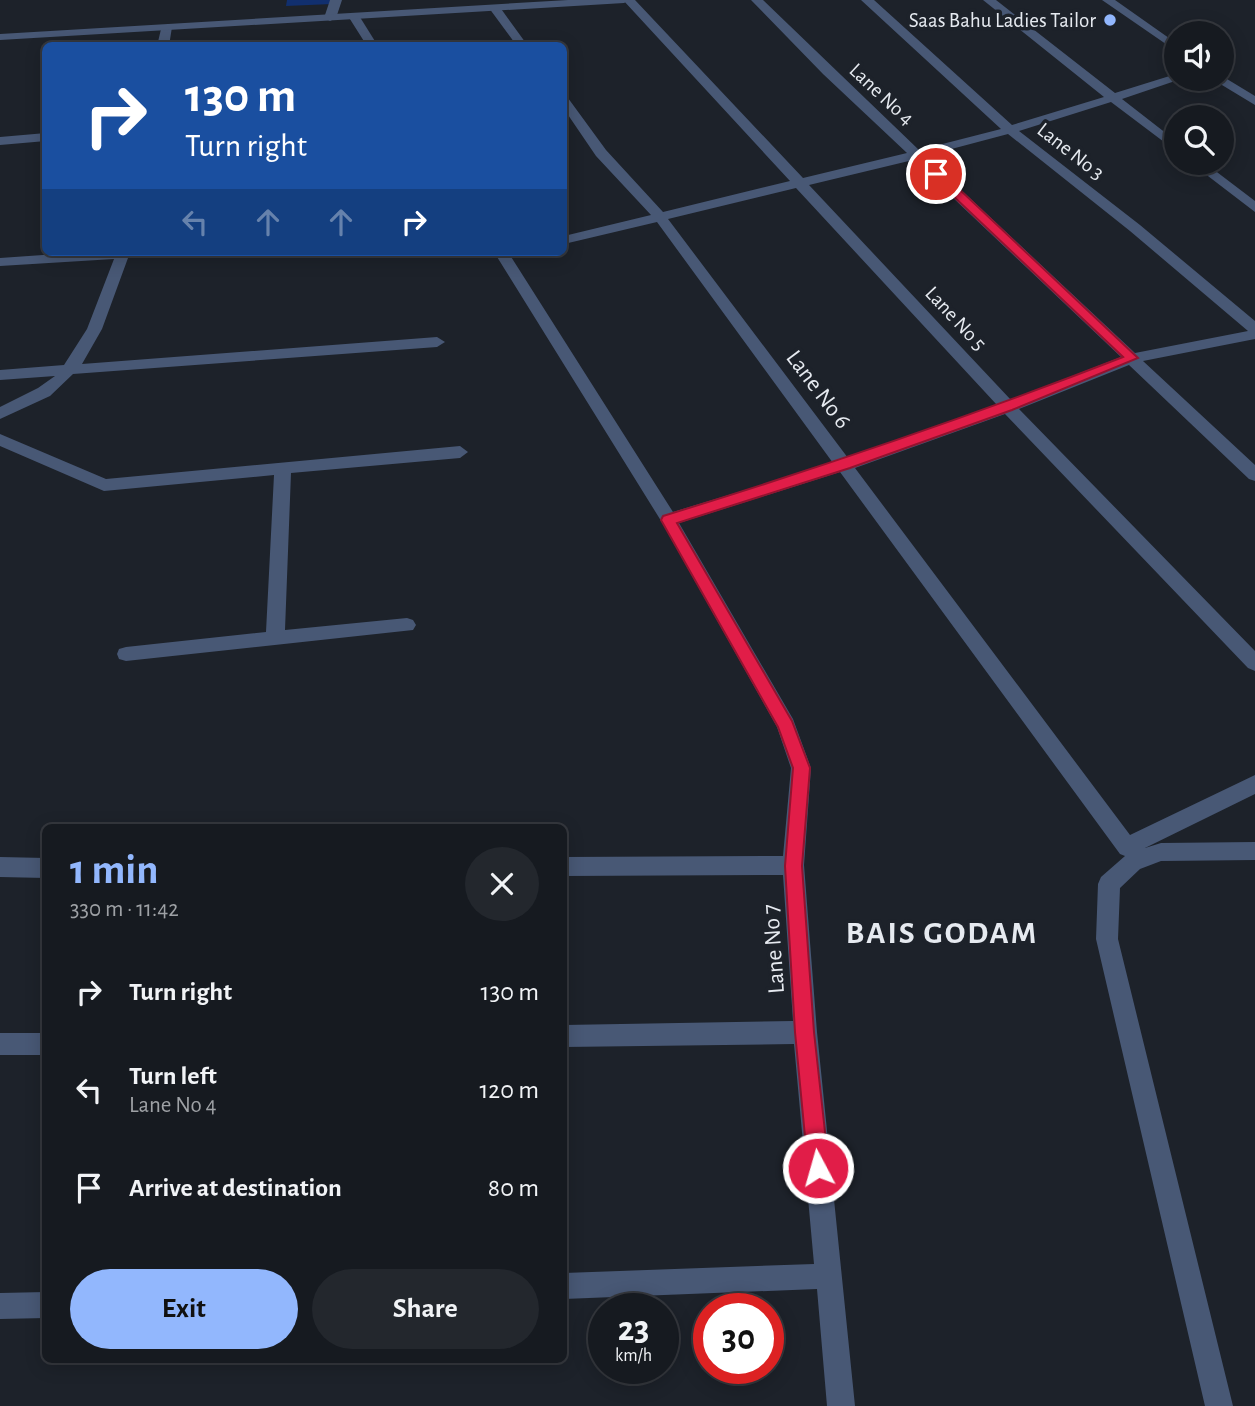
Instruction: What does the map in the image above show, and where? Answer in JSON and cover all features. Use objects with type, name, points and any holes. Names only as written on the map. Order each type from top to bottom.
[{"type":"street","points":[[330,18],[336,0]]},
{"type":"street","points":[[0,37],[626,0]]},
{"type":"street","name":"Lane No 5","points":[[626,0],[1008,407],[1255,663]]},
{"type":"street","name":"Lane No 4","points":[[757,0],[827,71],[1255,475]]},
{"type":"street","name":"Lane No 3","points":[[867,0],[1010,130],[1135,228],[1255,331]]},
{"type":"street","points":[[989,0],[1164,138]]},
{"type":"street","points":[[1108,0],[1164,40]]},
{"type":"street","points":[[495,8],[520,42]]},
{"type":"street","points":[[354,16],[370,42]]},
{"type":"street","points":[[164,42],[166,27]]},
{"type":"street","points":[[567,239],[916,155],[1010,130],[1164,81]]},
{"type":"street","points":[[1234,87],[1255,101]]},
{"type":"street","name":"Lane No 6","points":[[567,105],[601,153],[660,217],[1127,846],[1255,784]]},
{"type":"street","points":[[0,141],[42,138]]},
{"type":"street","points":[[1212,175],[1255,208]]},
{"type":"street","points":[[0,262],[82,256]]},
{"type":"street","points":[[0,414],[15,403],[44,392],[67,370],[94,333],[122,256]]},
{"type":"street","name":"Lane No 7","points":[[508,256],[668,520],[786,726],[801,768],[793,866],[804,1032],[841,1406]]},
{"type":"street","points":[[668,520],[845,465],[1008,407],[1132,358],[1255,331]]},
{"type":"street","points":[[0,374],[437,342]]},
{"type":"street","points":[[0,440],[104,485],[460,452]]},
{"type":"street","points":[[275,637],[283,469]]},
{"type":"street","points":[[126,654],[407,625]]},
{"type":"street","points":[[1219,1406],[1107,939],[1109,884],[1133,862],[1161,852],[1255,851]]},
{"type":"street","points":[[567,867],[793,866]]},
{"type":"street","points":[[0,867],[42,868]]},
{"type":"street","points":[[567,1036],[804,1032]]},
{"type":"street","points":[[0,1044],[42,1044]]},
{"type":"street","points":[[567,1286],[830,1276]]},
{"type":"street","points":[[0,1306],[42,1304]]},
{"type":"building","points":[[287,0],[333,0],[332,4],[286,6]]},
{"type":"place","name":"Saas Bahu Ladies Tailor","points":[[1110,20]]},
{"type":"district","name":"BAIS GODAM","points":[[942,932]]},
{"type":"route","points":[[818,1168],[804,1032],[793,866],[801,768],[786,726],[668,520],[845,465],[1008,407],[1132,358],[936,174]]}]
